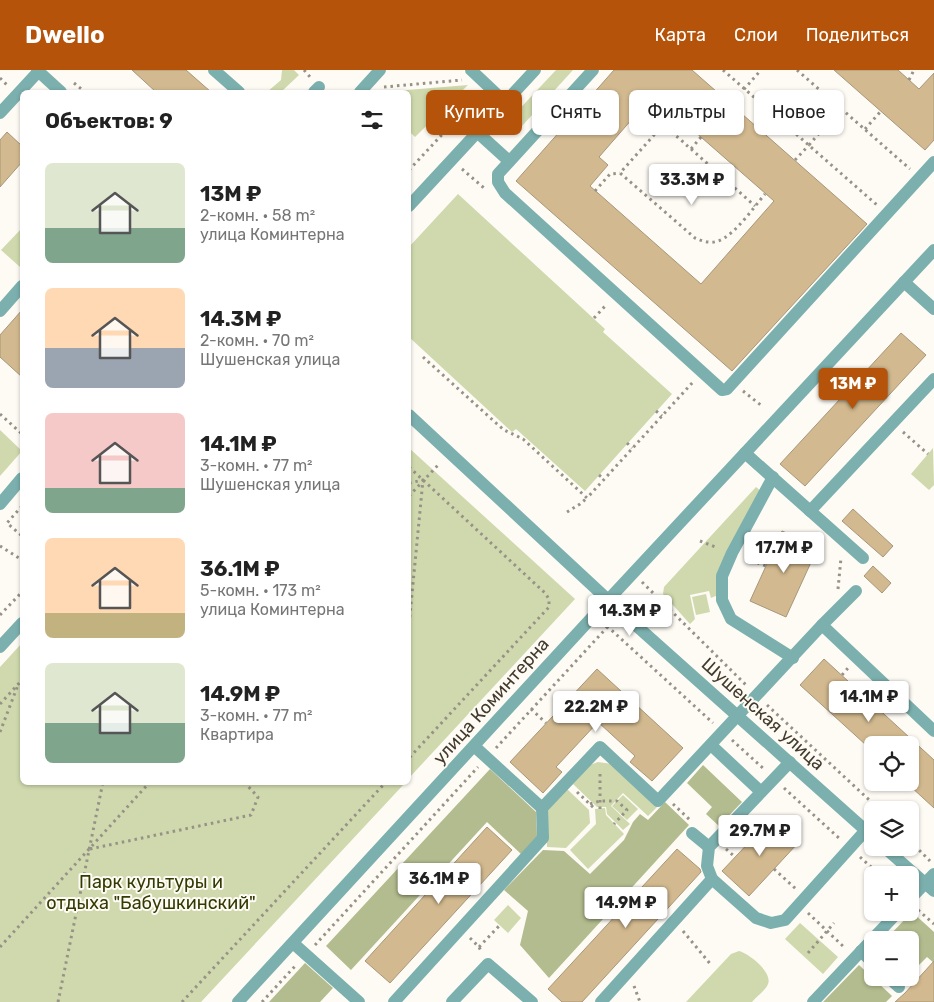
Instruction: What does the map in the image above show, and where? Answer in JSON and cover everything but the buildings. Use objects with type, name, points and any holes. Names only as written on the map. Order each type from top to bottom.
[{"type":"street","points":[[214,70],[237,90]]},
{"type":"street","points":[[362,90],[380,70]]},
{"type":"street","points":[[471,70],[492,90]]},
{"type":"street","points":[[516,90],[535,70]]},
{"type":"street","points":[[593,70],[509,161],[498,174],[498,182],[503,190],[722,390],[727,389],[934,162]]},
{"type":"street","points":[[21,90],[38,71],[59,90]]},
{"type":"street","points":[[0,113],[20,91]]},
{"type":"street","points":[[411,204],[474,135]]},
{"type":"street","points":[[480,135],[509,161]]},
{"type":"street","name":"улица Коминтерна","points":[[238,1002],[608,600],[934,250]]},
{"type":"street","points":[[904,282],[934,309]]},
{"type":"street","points":[[0,311],[20,288]]},
{"type":"street","points":[[810,511],[934,379]]},
{"type":"street","name":"Шушенская улица","points":[[411,418],[621,612],[864,829]]},
{"type":"street","points":[[745,453],[863,558]]},
{"type":"street","points":[[773,478],[732,553],[722,576],[722,600],[731,619],[793,658]]},
{"type":"street","points":[[0,504],[20,480]]},
{"type":"street","points":[[542,808],[600,746],[658,801],[856,591]]},
{"type":"street","points":[[0,647],[20,625]]},
{"type":"street","points":[[822,625],[934,731]]},
{"type":"street","points":[[710,745],[761,792]]},
{"type":"street","points":[[394,1002],[544,838],[542,808],[474,746]]},
{"type":"street","points":[[790,762],[709,848],[707,866],[712,879],[756,918],[771,923],[784,920],[864,838]]},
{"type":"street","points":[[693,828],[709,848]]},
{"type":"street","points":[[896,856],[931,883],[919,897]]},
{"type":"street","points":[[601,1002],[712,879]]},
{"type":"street","points":[[813,1002],[890,921]]},
{"type":"street","points":[[293,943],[359,1002]]},
{"type":"street","points":[[858,955],[864,958]]},
{"type":"street","points":[[452,1002],[488,964],[532,1002]]},
{"type":"path","points":[[723,70],[754,98]]},
{"type":"path","points":[[744,89],[761,70]]},
{"type":"path","points":[[797,70],[820,90]]},
{"type":"path","points":[[909,80],[914,70]]},
{"type":"path","points":[[362,90],[484,82]]},
{"type":"path","points":[[411,168],[484,82]]},
{"type":"path","points":[[844,111],[920,178]]},
{"type":"path","points":[[865,129],[881,111]]},
{"type":"path","points":[[595,190],[610,174],[620,173],[655,134],[663,131],[672,133],[755,206]]},
{"type":"path","points":[[797,135],[887,214]]},
{"type":"path","points":[[795,160],[818,135]]},
{"type":"path","points":[[691,149],[701,137]]},
{"type":"path","points":[[460,167],[488,192],[503,190]]},
{"type":"path","points":[[620,173],[695,238],[702,241],[718,241],[728,236],[765,194]]},
{"type":"path","points":[[423,357],[504,430],[523,439],[587,498]]},
{"type":"path","points":[[567,512],[587,498],[702,372]]},
{"type":"path","points":[[733,382],[762,406]]},
{"type":"path","points":[[656,411],[662,416]]},
{"type":"path","points":[[0,414],[20,432]]},
{"type":"path","points":[[627,443],[632,448]]},
{"type":"path","points":[[411,494],[448,453]]},
{"type":"path","points":[[411,469],[550,599],[549,607],[411,756]]},
{"type":"path","points":[[599,475],[604,479]]},
{"type":"path","points":[[411,483],[423,480]]},
{"type":"path","points":[[411,604],[423,480]]},
{"type":"path","points":[[20,508],[8,523],[20,534]]},
{"type":"path","points":[[836,612],[843,540]]},
{"type":"path","points":[[0,546],[20,559]]},
{"type":"path","points":[[652,592],[757,696],[870,801]]},
{"type":"path","points":[[0,615],[20,594]]},
{"type":"path","points":[[262,1002],[621,612]]},
{"type":"path","points":[[608,626],[718,727]]},
{"type":"path","points":[[0,704],[20,682]]},
{"type":"path","points":[[0,732],[18,685]]},
{"type":"path","points":[[531,709],[546,724]]},
{"type":"path","points":[[725,734],[769,774]]},
{"type":"path","points":[[600,746],[600,809]]},
{"type":"path","points":[[566,782],[595,809]]},
{"type":"path","points":[[58,1002],[102,785]]},
{"type":"path","points":[[0,947],[147,785]]},
{"type":"path","points":[[90,849],[251,815],[258,797],[247,785]]},
{"type":"path","points":[[182,1002],[383,785]]},
{"type":"path","points":[[784,788],[843,841]]},
{"type":"path","points":[[664,795],[693,828]]},
{"type":"path","points":[[590,804],[600,801],[617,801],[627,810],[614,824]]},
{"type":"path","points":[[919,850],[934,865]]},
{"type":"path","points":[[858,855],[870,866]]},
{"type":"path","points":[[774,869],[827,931],[858,955]]},
{"type":"path","points":[[919,910],[934,924]]},
{"type":"path","points":[[674,921],[712,966]]},
{"type":"path","points":[[808,953],[834,923]]},
{"type":"path","points":[[480,947],[500,925]]},
{"type":"path","points":[[460,929],[480,947],[488,964]]},
{"type":"green space","points":[[282,70],[294,70],[299,75],[283,90],[269,90],[281,80]]},
{"type":"green space","points":[[556,70],[573,70],[555,90],[537,90]]},
{"type":"green space","points":[[468,85],[463,90],[426,90],[426,126],[415,137],[411,133],[411,90],[407,90]]},
{"type":"green space","points":[[532,96],[532,115],[522,126],[522,106]]},
{"type":"green space","points":[[458,194],[605,329],[603,332],[672,394],[585,491],[516,429],[512,432],[411,339],[411,245]]},
{"type":"green space","points":[[20,230],[20,267],[1,250]]},
{"type":"green space","points":[[0,430],[20,449],[20,453],[0,476]]},
{"type":"green space","points":[[933,448],[934,485],[929,490],[911,474]]},
{"type":"green space","points":[[411,450],[575,599],[411,776]]},
{"type":"green space","points":[[756,487],[761,491],[718,595],[711,598],[709,591],[690,595],[695,619],[690,624],[663,594],[664,587]]},
{"type":"green space","points":[[706,594],[710,612],[696,615],[692,597]]},
{"type":"green space","name":"Парк культуры и отдыха \"Бабушкинский\"","points":[[20,645],[20,785],[403,785],[201,1002],[0,1002],[0,667]]},
{"type":"green space","points":[[598,762],[612,764],[658,806],[648,816],[623,793],[611,806],[630,824],[623,830],[607,814],[606,807],[597,807],[573,784],[590,765]]},
{"type":"green space","points":[[703,765],[742,802],[719,826],[706,814],[712,807],[687,783]]},
{"type":"green space","points":[[490,769],[536,812],[537,837],[521,854],[487,822],[351,970],[326,946]]},
{"type":"green space","points":[[567,789],[589,810],[590,823],[566,848],[547,847],[546,811]]},
{"type":"green space","points":[[623,795],[638,809],[627,820],[612,806]]},
{"type":"green space","points":[[665,802],[689,825],[549,978],[520,945],[528,911],[504,890],[543,850],[564,851],[590,874],[624,840],[633,822],[640,814],[648,820]]},
{"type":"green space","points":[[605,808],[606,815],[624,834],[588,869],[570,850],[596,824],[595,809]]},
{"type":"green space","points":[[508,905],[521,918],[508,933],[494,920]]},
{"type":"green space","points":[[919,918],[934,932],[934,963],[927,957],[919,965],[919,931],[894,931],[903,921],[919,921]]},
{"type":"green space","points":[[800,923],[838,957],[823,974],[785,939]]},
{"type":"green space","points":[[739,951],[748,955],[759,964],[769,979],[765,989],[752,1002],[686,1002],[731,954]]},
{"type":"green space","points":[[305,963],[333,988],[320,1002],[269,1002]]},
{"type":"green space","points":[[859,965],[864,970],[864,986],[881,986],[892,996],[886,1002],[823,1002]]}]
